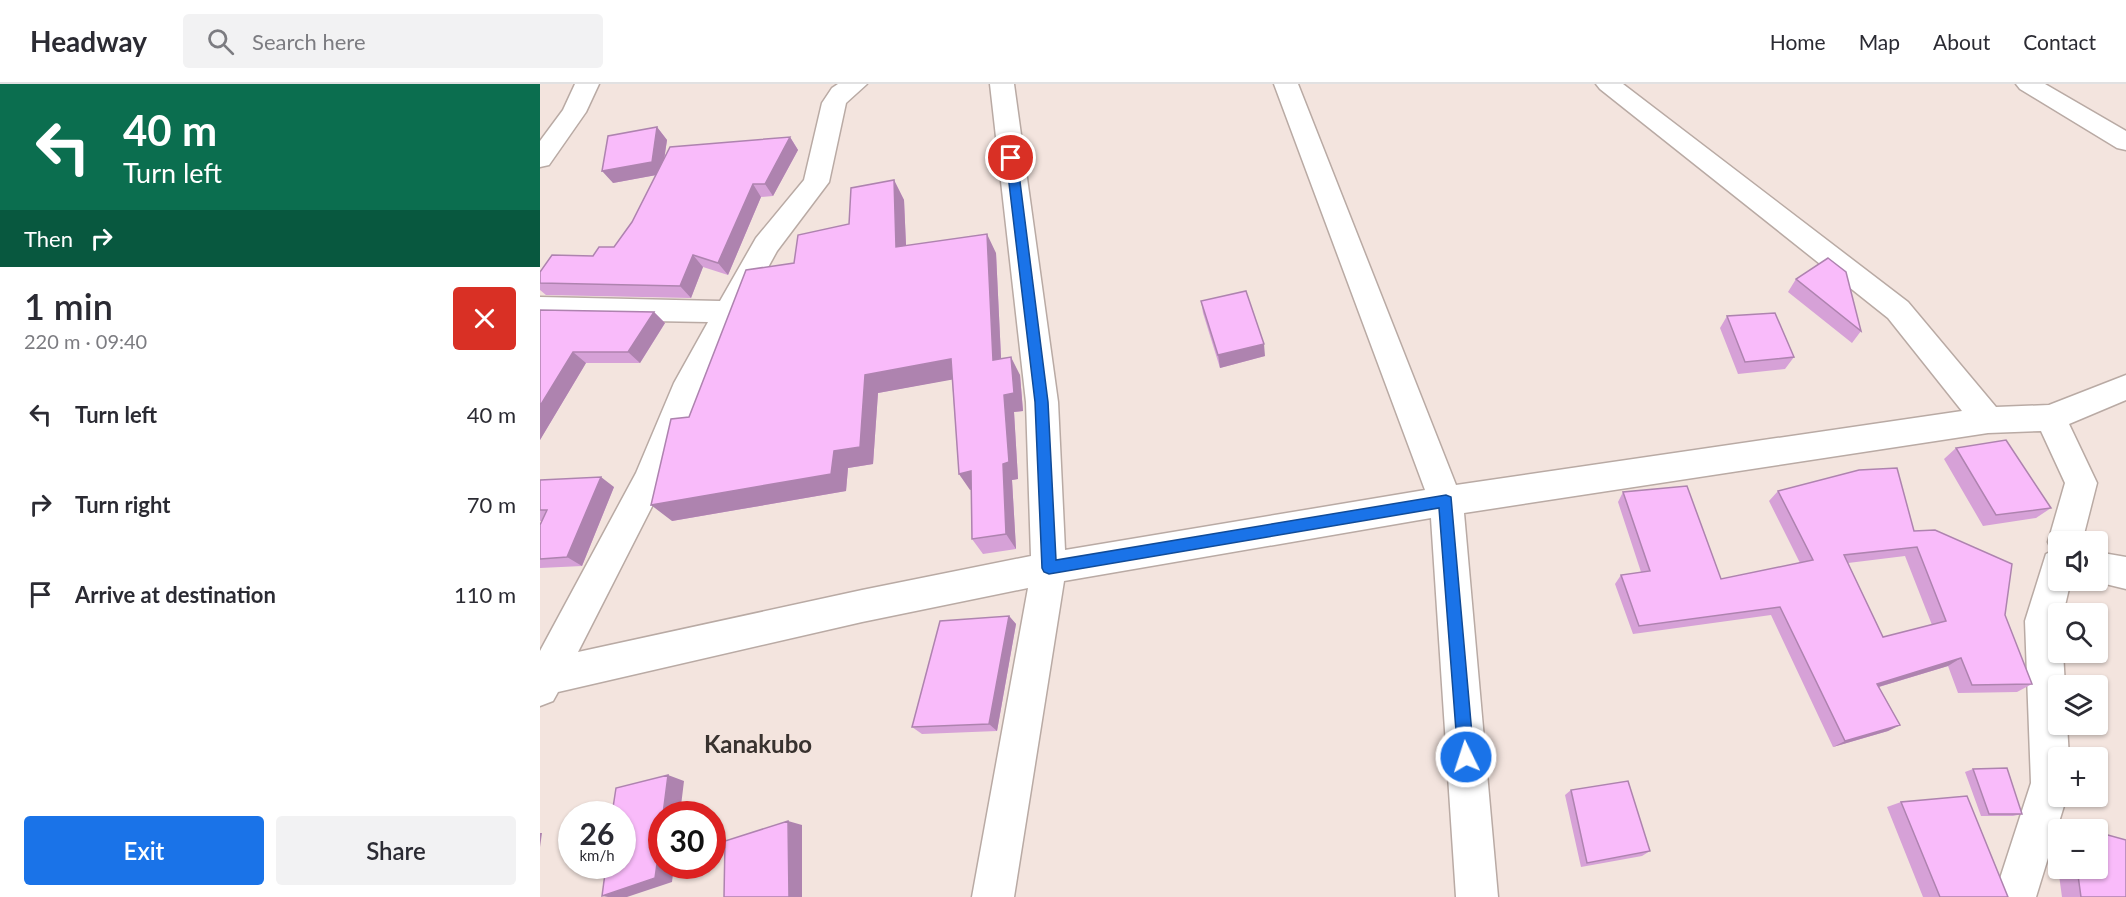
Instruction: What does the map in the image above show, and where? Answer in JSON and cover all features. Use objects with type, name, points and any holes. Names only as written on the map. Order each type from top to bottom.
[{"type":"street","points":[[540,159],[574,112],[587,84]]},
{"type":"street","points":[[542,681],[651,477],[689,383],[766,245],[816,182],[828,140],[834,104],[841,93],[855,84]]},
{"type":"street","points":[[993,897],[1049,568],[1042,402],[1002,84]]},
{"type":"street","points":[[1286,84],[1446,501],[1477,897]]},
{"type":"street","points":[[1608,84],[1898,310],[1988,420]]},
{"type":"street","points":[[2028,84],[2126,142]]},
{"type":"street","points":[[540,308],[728,312]]},
{"type":"street","points":[[542,681],[872,604],[1049,568],[1446,501],[1988,420],[2051,418],[2126,387]]},
{"type":"street","points":[[2051,418],[2081,483],[2068,531]]},
{"type":"street","points":[[2108,570],[2126,573]]},
{"type":"street","points":[[2015,897],[2051,783],[2043,621],[2051,591]]},
{"type":"building","points":[[657,127],[652,162],[602,171],[608,136]]},
{"type":"building","points":[[790,137],[765,184],[753,184],[718,263],[693,255],[680,286],[540,283],[540,272],[552,255],[593,256],[599,247],[614,247],[632,222],[670,147]]},
{"type":"building","points":[[894,180],[896,247],[987,234],[993,360],[1011,357],[1014,393],[1004,395],[1009,462],[1003,464],[1006,534],[972,539],[971,471],[959,474],[951,359],[865,375],[860,447],[834,451],[831,474],[651,505],[671,419],[689,417],[746,270],[794,263],[798,235],[849,224],[851,188]]},
{"type":"building","points":[[1828,258],[1846,272],[1861,331],[1796,279]]},
{"type":"building","points":[[1246,291],[1264,344],[1218,355],[1201,301]]},
{"type":"building","points":[[540,310],[654,312],[628,352],[573,352],[540,406]]},
{"type":"building","points":[[1775,313],[1794,357],[1745,362],[1727,316]]},
{"type":"building","points":[[2006,440],[2051,508],[1996,515],[1956,448]]},
{"type":"building","points":[[1897,468],[1914,531],[1935,530],[2012,564],[2005,615],[2032,684],[1972,685],[1961,658],[1877,684],[1900,725],[1845,741],[1780,607],[1639,626],[1621,575],[1650,571],[1623,492],[1687,486],[1721,579],[1813,560],[1778,491],[1859,470]],"holes":[[[1917,547],[1946,621],[1883,637],[1844,555]]]},
{"type":"building","points":[[601,477],[567,557],[540,559],[540,525],[547,510],[540,510],[540,480]]},
{"type":"building","points":[[1009,616],[989,724],[912,727],[940,621]]},
{"type":"building","points":[[2007,768],[2022,814],[1989,814],[1973,769]]},
{"type":"building","points":[[668,775],[665,801],[648,801],[648,879],[652,879],[602,896],[604,879],[636,879],[636,801],[614,801],[616,788]]},
{"type":"building","points":[[1628,781],[1650,851],[1587,863],[1571,790]]},
{"type":"building","points":[[1967,796],[2008,897],[1940,897],[1901,802]]},
{"type":"building","points":[[788,821],[789,897],[724,897],[726,841]]},
{"type":"building","points":[[2108,835],[2126,840],[2126,897],[2081,897],[2079,879],[2108,879]]},
{"type":"district","name":"Kanakubo","points":[[758,743]]},
{"type":"route","points":[[1011,158],[1042,402],[1049,568],[1446,501],[1466,757]]}]
